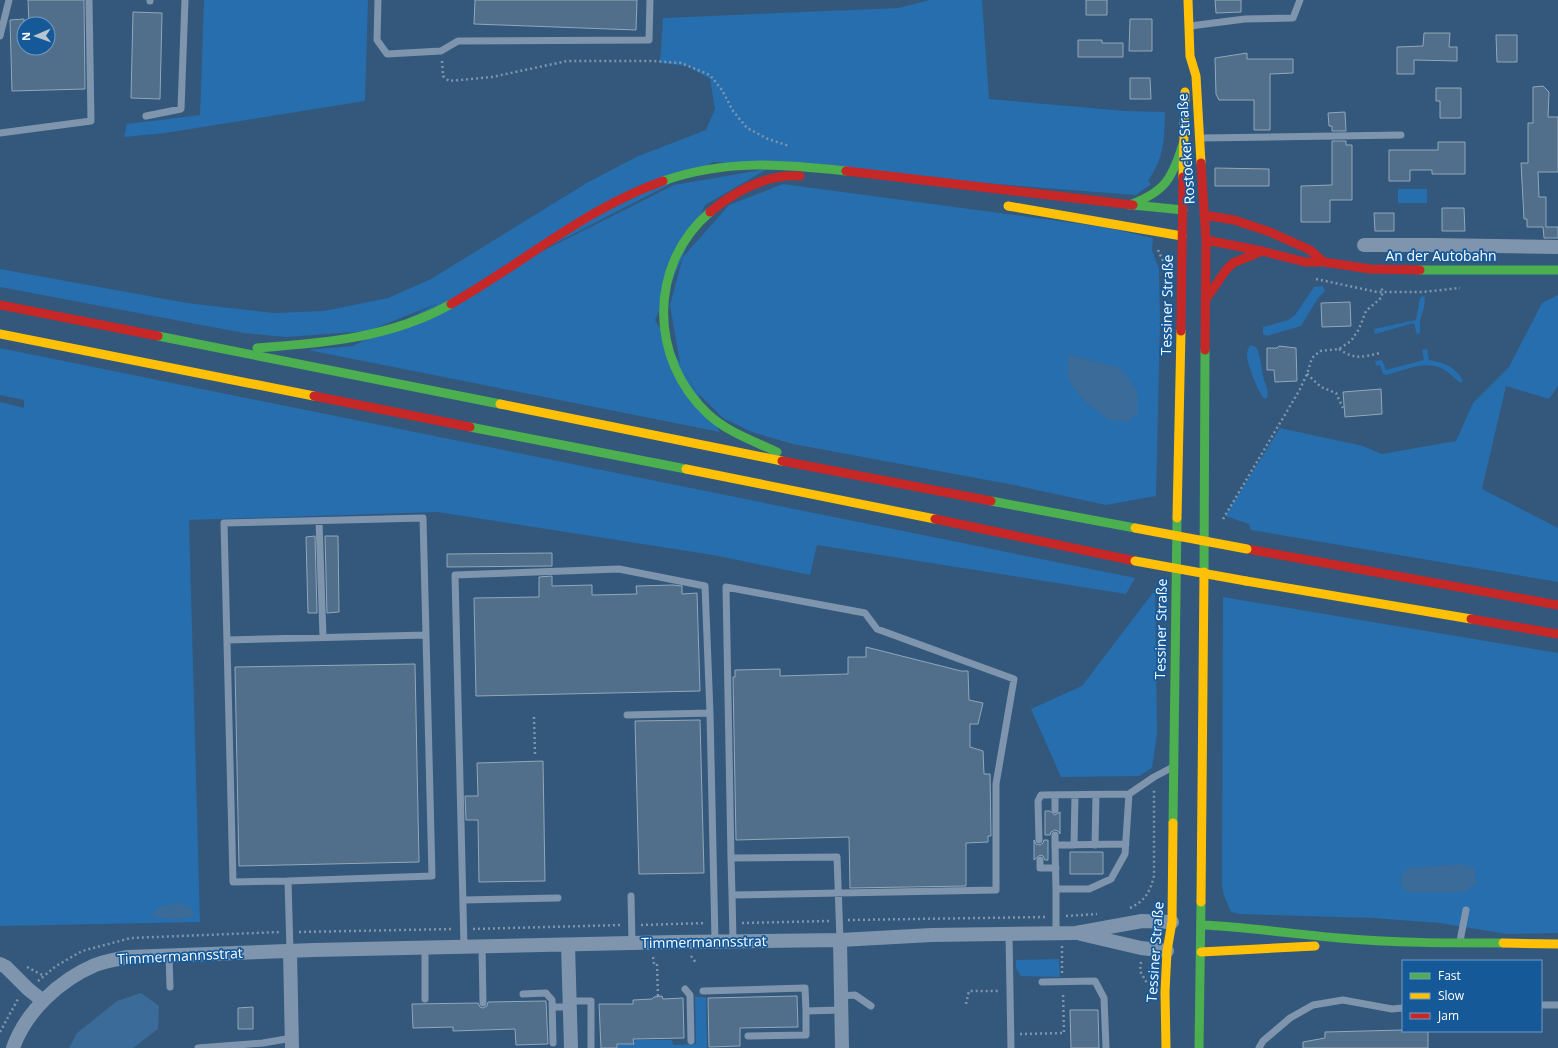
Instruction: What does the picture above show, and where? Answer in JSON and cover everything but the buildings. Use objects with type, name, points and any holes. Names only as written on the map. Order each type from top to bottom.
[{"type":"main road","name":"Rostocker Straße","points":[[1188,0],[1190,56],[1196,76],[1200,138],[1194,213]]},
{"type":"main road","name":"Rostocker Straße","points":[[1190,56],[1185,79],[1183,144],[1194,213],[1206,240]]},
{"type":"main road","points":[[1128,205],[1146,200],[1167,184],[1176,166],[1183,144]]},
{"type":"main road","name":"An der Autobahn","points":[[232,350],[359,339],[416,321],[456,302],[598,211],[634,193],[686,174],[733,165],[792,165],[1194,213],[1234,220],[1270,232],[1310,250],[1324,262]]},
{"type":"main road","points":[[801,464],[725,427],[703,410],[685,388],[673,364],[666,344],[663,321],[664,294],[678,251],[693,228],[712,209],[728,197],[754,185],[781,176],[812,178]]},
{"type":"main road","name":"An der Autobahn","points":[[1000,204],[1206,240],[1262,251],[1305,262],[1324,262],[1346,266],[1399,270],[1558,270]]},
{"type":"main road","name":"Tessiner Straße","points":[[1166,1048],[1165,992],[1170,951],[1176,923],[1173,767],[1182,236],[1194,213]]},
{"type":"main road","points":[[1199,1048],[1197,952],[1206,240]]},
{"type":"main road","points":[[1206,299],[1226,270],[1233,263],[1262,251]]},
{"type":"main road","points":[[0,305],[232,350],[713,448],[1558,606]]},
{"type":"main road","points":[[0,334],[971,526],[1135,561],[1558,634]]},
{"type":"main road","points":[[1198,925],[1224,926],[1339,938],[1412,942],[1558,944]]},
{"type":"main road","points":[[1197,952],[1412,942]]},
{"type":"street","points":[[1364,245],[1558,248]]},
{"type":"street","name":"Timmermannsstrat","points":[[13,1048],[25,1024],[43,1002],[65,982],[96,965],[110,960],[128,957],[482,946],[840,940],[932,935],[1076,933],[1142,921],[1176,923]]},
{"type":"street","name":"Timmermannsstrat","points":[[1076,933],[1141,948],[1170,951]]},
{"type":"street","points":[[840,940],[842,1048]]},
{"type":"street","points":[[568,945],[571,1048]]},
{"type":"street","points":[[290,951],[292,1043]]},
{"type":"street","points":[[0,964],[6,967],[43,1002]]},
{"type":"lane","points":[[0,36],[9,0]]},
{"type":"lane","points":[[0,133],[91,121],[89,0]]},
{"type":"lane","points":[[146,116],[181,108],[185,0]]},
{"type":"lane","points":[[378,0],[377,40],[387,54],[441,51],[458,41],[649,40],[650,0]]},
{"type":"lane","points":[[1188,26],[1245,19],[1293,18],[1300,0]]},
{"type":"lane","points":[[1200,138],[1401,135]]},
{"type":"lane","points":[[423,518],[426,635],[432,876],[233,882],[224,523],[423,518]]},
{"type":"lane","points":[[319,521],[323,638]]},
{"type":"lane","points":[[464,947],[463,756],[455,575],[619,569],[706,586],[716,941]]},
{"type":"lane","points":[[732,895],[996,890],[996,784],[1014,680],[877,629],[865,613],[726,587],[732,923],[733,941]]},
{"type":"lane","points":[[227,640],[426,635]]},
{"type":"lane","points":[[627,715],[710,713]]},
{"type":"lane","points":[[1039,840],[1038,801],[1041,795],[1129,794],[1154,776],[1173,767]]},
{"type":"lane","points":[[1056,889],[1090,889],[1111,878],[1125,854],[1129,794]]},
{"type":"lane","points":[[1055,795],[1055,810]]},
{"type":"lane","points":[[1074,795],[1074,845]]},
{"type":"lane","points":[[1095,845],[1096,795]]},
{"type":"lane","points":[[1055,835],[1056,916],[1059,933]]},
{"type":"lane","points":[[1055,845],[1126,844]]},
{"type":"lane","points":[[731,858],[837,857],[840,940]]},
{"type":"lane","points":[[1040,860],[1040,868],[1056,868]]},
{"type":"lane","points":[[288,881],[290,951]]},
{"type":"lane","points":[[631,896],[632,943]]},
{"type":"lane","points":[[463,900],[558,898]]},
{"type":"lane","points":[[1459,943],[1466,910]]},
{"type":"lane","points":[[1009,934],[1011,1048]]},
{"type":"lane","points":[[482,946],[483,1002]]},
{"type":"lane","points":[[425,948],[426,1000]]},
{"type":"lane","points":[[169,955],[170,987]]},
{"type":"lane","points":[[1042,982],[1095,981],[1104,998],[1106,1048]]},
{"type":"lane","points":[[703,990],[805,988],[806,1036],[748,1036]]},
{"type":"lane","points":[[685,989],[690,995],[691,1041]]},
{"type":"lane","points":[[523,994],[546,993],[552,1000],[553,1043]]},
{"type":"lane","points":[[841,996],[855,995],[871,1006]]},
{"type":"lane","points":[[1259,1048],[1263,1041],[1290,1018],[1314,1005],[1343,1000],[1392,1009],[1402,1008]]},
{"type":"lane","points":[[553,1007],[591,1001],[591,1048]]},
{"type":"lane","points":[[1542,1005],[1558,1005]]},
{"type":"lane","points":[[806,1011],[841,1010]]},
{"type":"lane","points":[[198,1048],[263,1043],[292,1043]]},
{"type":"path","points":[[441,51],[443,76],[449,81],[492,77],[567,61],[654,61],[681,63],[710,75],[722,90],[733,111],[746,128],[768,139],[795,148]]},
{"type":"path","points":[[1222,521],[1307,374],[1312,358],[1320,351],[1339,349],[1351,341],[1356,335],[1366,311],[1382,297],[1383,290]]},
{"type":"path","points":[[1339,349],[1348,355],[1360,358],[1380,353]]},
{"type":"path","points":[[1307,374],[1321,387],[1336,393],[1343,408]]},
{"type":"path","points":[[534,717],[535,754]]},
{"type":"path","points":[[1128,909],[1142,902]]},
{"type":"path","points":[[732,923],[1056,916],[1102,913]]},
{"type":"path","points":[[44,976],[56,966],[82,951],[131,938],[289,932],[715,922]]},
{"type":"path","points":[[1011,1034],[1064,1033],[1063,982],[1059,933]]},
{"type":"path","points":[[657,964],[658,997]]},
{"type":"path","points":[[966,1004],[969,991],[1010,990]]},
{"type":"path","points":[[0,1032],[10,1014]]},
{"type":"shaded area","points":[[204,0],[368,0],[365,101],[165,133],[124,137],[127,124],[200,115]]},
{"type":"shaded area","points":[[930,0],[982,0],[989,99],[1125,111],[1165,112],[1161,156],[1148,181],[1151,184],[1136,195],[713,162],[441,302],[368,331],[286,337],[244,333],[0,287],[0,269],[187,303],[274,313],[324,311],[388,298],[431,279],[585,184],[636,157],[706,130],[715,109],[710,79],[687,66],[660,63],[663,18],[898,8]]},
{"type":"shaded area","points":[[767,169],[705,205],[655,320],[720,432],[308,350],[353,346],[674,185]]},
{"type":"shaded area","points":[[783,184],[1104,227],[1153,238],[1152,250],[1159,269],[1160,323],[1156,496],[1106,505],[1014,485],[793,444],[752,432],[723,418],[695,390],[680,363],[670,305],[683,257],[729,205]],"holes":[[[1068,354],[1100,363],[1068,379]]]},
{"type":"shaded area","points":[[1398,189],[1427,189],[1427,203],[1398,203]]},
{"type":"shaded area","points":[[1322,286],[1325,291],[1318,298],[1301,326],[1267,336],[1263,334],[1263,327],[1288,320],[1295,315],[1314,287]]},
{"type":"shaded area","points":[[1558,295],[1558,386],[1549,399],[1506,386],[1482,489],[1558,528],[1558,582],[1251,530],[1249,524],[1225,516],[1280,428],[1363,446],[1382,454],[1456,441],[1473,403],[1509,367],[1542,303]]},
{"type":"shaded area","points":[[1423,296],[1425,297],[1424,308],[1420,320],[1420,333],[1417,335],[1414,323],[1375,334],[1374,329],[1416,320],[1420,298]]},
{"type":"shaded area","points":[[1250,345],[1256,347],[1261,361],[1268,392],[1267,398],[1265,399],[1256,385],[1247,358]]},
{"type":"shaded area","points":[[0,348],[1135,578],[1126,594],[817,545],[810,575],[713,555],[437,512],[189,520],[200,922],[0,926],[0,402],[24,408],[24,400],[0,395]]},
{"type":"shaded area","points":[[1427,349],[1429,360],[1440,362],[1453,368],[1463,380],[1461,383],[1441,368],[1435,366],[1428,365],[1414,367],[1386,375],[1383,374],[1380,365],[1376,365],[1375,361],[1382,360],[1386,370],[1424,360],[1422,350]]},
{"type":"shaded area","points":[[1068,354],[1120,368],[1137,390],[1138,413],[1127,422],[1109,420],[1085,402],[1068,379]]},
{"type":"shaded area","points":[[1155,590],[1157,733],[1152,768],[1139,776],[1061,777],[1031,709],[1082,686]]},
{"type":"shaded area","points":[[1223,597],[1558,653],[1558,933],[1507,934],[1440,923],[1372,918],[1240,914],[1231,912],[1224,896],[1222,885]]},
{"type":"shaded area","points":[[1462,864],[1475,869],[1476,883],[1466,892],[1412,893],[1402,888],[1401,877],[1407,868]]},
{"type":"shaded area","points":[[180,903],[191,908],[195,915],[184,919],[168,919],[151,916],[159,907]]},
{"type":"shaded area","points":[[1059,959],[1060,977],[1021,976],[1016,968],[1016,960]]},
{"type":"shaded area","points":[[141,993],[159,1006],[158,1029],[133,1048],[69,1048],[77,1033],[117,1001]]},
{"type":"shaded area","points":[[695,997],[706,997],[707,1048],[618,1048],[618,1045],[635,1044],[635,1040],[672,1040],[673,1045],[696,1044]]},
{"type":"traffic: fast","points":[[1129,205],[1151,195],[1165,183],[1171,175],[1183,144]]},
{"type":"traffic: fast","points":[[663,181],[686,174],[732,166],[777,165],[846,171]]},
{"type":"traffic: fast","points":[[1133,205],[1183,210]]},
{"type":"traffic: fast","points":[[710,212],[690,234],[675,258],[667,285],[664,312],[666,340],[675,367],[689,392],[708,414],[732,431],[777,452]]},
{"type":"traffic: fast","points":[[1420,270],[1558,270]]},
{"type":"traffic: fast","points":[[257,348],[332,341],[381,332],[405,325],[451,304]]},
{"type":"traffic: fast","points":[[158,336],[500,404]]},
{"type":"traffic: fast","points":[[1204,572],[1205,350]]},
{"type":"traffic: fast","points":[[470,427],[686,469]]},
{"type":"traffic: fast","points":[[991,501],[1135,528]]},
{"type":"traffic: fast","points":[[1173,823],[1177,518]]},
{"type":"traffic: fast","points":[[1199,1048],[1201,902]]},
{"type":"traffic: fast","points":[[1202,925],[1236,927],[1359,940],[1442,943],[1503,943]]},
{"type":"traffic: slow","points":[[1188,0],[1190,56],[1196,76],[1201,163]]},
{"type":"traffic: slow","points":[[1183,177],[1185,92]]},
{"type":"traffic: slow","points":[[1008,206],[1182,236]]},
{"type":"traffic: slow","points":[[1177,518],[1181,331]]},
{"type":"traffic: slow","points":[[0,334],[314,396]]},
{"type":"traffic: slow","points":[[500,404],[782,461]]},
{"type":"traffic: slow","points":[[686,469],[935,519]]},
{"type":"traffic: slow","points":[[1135,528],[1247,549]]},
{"type":"traffic: slow","points":[[1135,561],[1246,581]]},
{"type":"traffic: slow","points":[[1201,902],[1204,572]]},
{"type":"traffic: slow","points":[[1246,581],[1471,619]]},
{"type":"traffic: slow","points":[[1166,1048],[1165,992],[1167,951],[1172,922],[1173,823]]},
{"type":"traffic: slow","points":[[1503,943],[1558,944]]},
{"type":"traffic: slow","points":[[1201,952],[1315,946]]},
{"type":"traffic: jam","points":[[1201,163],[1206,240],[1205,350]]},
{"type":"traffic: jam","points":[[846,171],[1133,205]]},
{"type":"traffic: jam","points":[[710,212],[730,197],[752,185],[775,178],[800,176]]},
{"type":"traffic: jam","points":[[1181,331],[1183,177]]},
{"type":"traffic: jam","points":[[451,304],[581,221],[635,192],[663,181]]},
{"type":"traffic: jam","points":[[1204,215],[1234,220],[1270,232],[1310,250],[1324,262]]},
{"type":"traffic: jam","points":[[1206,240],[1262,251],[1305,262],[1324,262],[1370,269],[1420,270]]},
{"type":"traffic: jam","points":[[1206,299],[1226,270],[1233,263],[1262,251]]},
{"type":"traffic: jam","points":[[0,305],[158,336]]},
{"type":"traffic: jam","points":[[314,396],[470,427]]},
{"type":"traffic: jam","points":[[782,461],[991,501]]},
{"type":"traffic: jam","points":[[935,519],[1135,561]]},
{"type":"traffic: jam","points":[[1247,549],[1558,605]]},
{"type":"traffic: jam","points":[[1471,619],[1558,634]]}]
